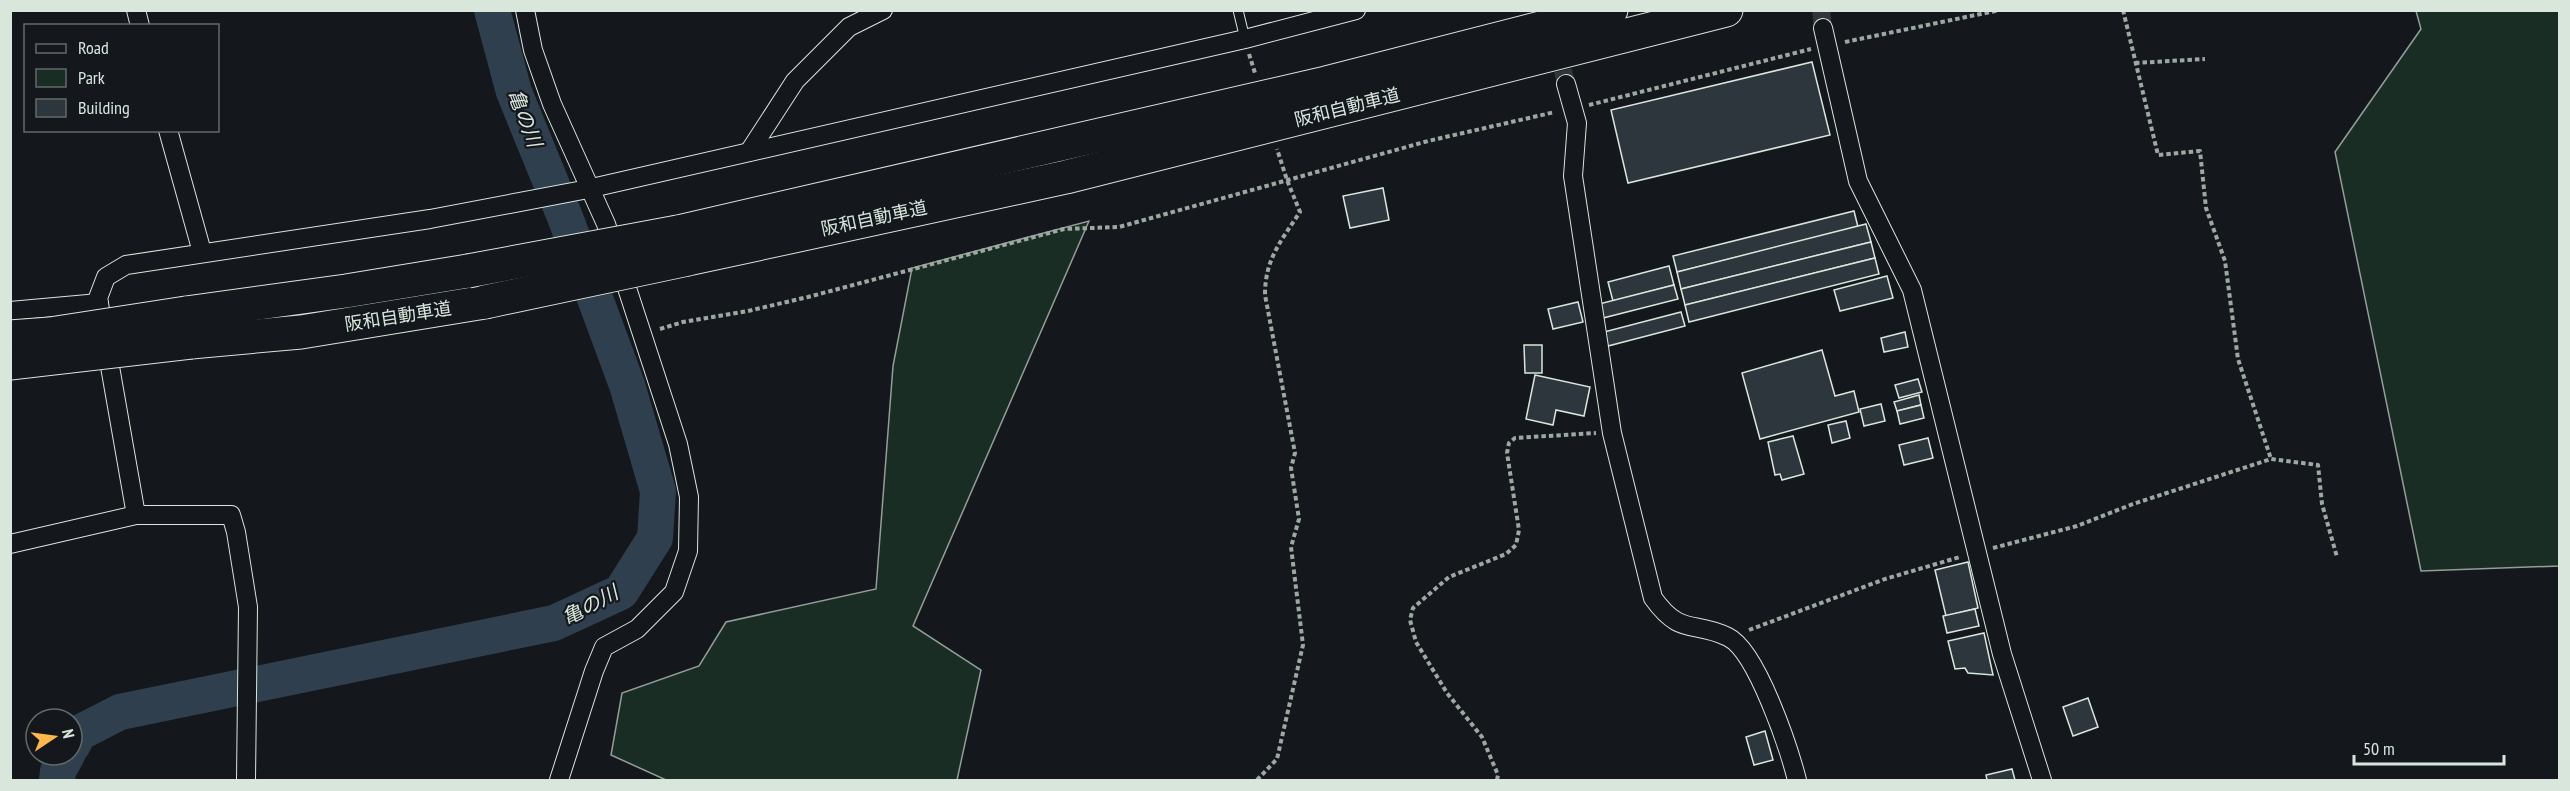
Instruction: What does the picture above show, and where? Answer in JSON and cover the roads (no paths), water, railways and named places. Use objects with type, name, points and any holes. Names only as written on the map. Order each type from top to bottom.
[{"type":"highway","name":"阪和自動車道","points":[[10,337],[189,328],[301,332],[485,302],[683,246],[1611,10]]},
{"type":"highway","name":"阪和自動車道","points":[[10,363],[468,271],[683,246],[1066,177],[1726,10]]},
{"type":"street","points":[[525,10],[533,50],[552,104],[586,189],[606,224],[678,444],[688,497],[688,551],[674,592],[637,629],[604,647],[559,780]]},
{"type":"street","points":[[749,152],[795,81],[849,27],[883,10]]},
{"type":"street","points":[[136,515],[98,298],[106,277],[126,265],[430,219],[586,189],[1245,39],[1356,10]]},
{"type":"street","points":[[1825,37],[1858,181],[1912,290],[2002,654],[2042,780]]},
{"type":"street","points":[[1566,84],[1577,123],[1573,176],[1612,433],[1653,598],[1665,614],[1680,625],[1728,638],[1741,646],[1777,716],[1797,780]]},
{"type":"street","points":[[169,132],[202,252]]},
{"type":"street","points":[[10,311],[99,303]]},
{"type":"street","points":[[10,544],[136,515],[231,515],[236,532],[248,607],[246,780]]},
{"type":"lane","points":[[1238,10],[1245,39]]},
{"type":"waterway","name":"亀の川","points":[[84,730],[120,712],[554,623],[621,592],[655,538],[658,491],[627,385],[565,217],[514,92],[492,10]]},
{"type":"waterway","name":"亀の川","points":[[57,780],[60,767]]},
{"type":"tunnel","points":[[1821,10],[1823,28]]},
{"type":"tunnel","points":[[1557,44],[1566,84]]}]
